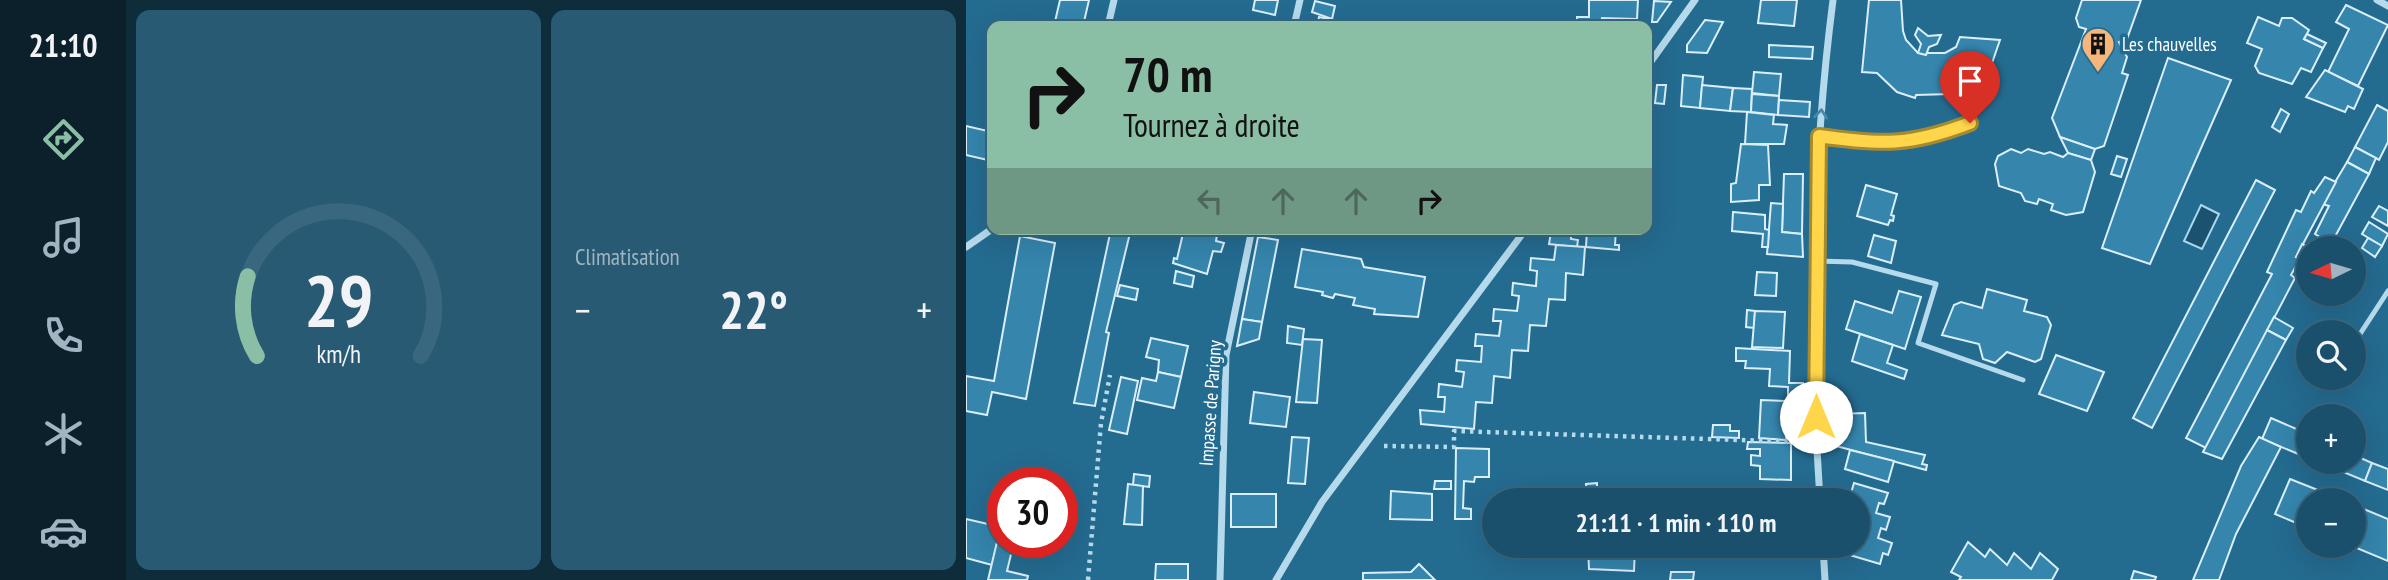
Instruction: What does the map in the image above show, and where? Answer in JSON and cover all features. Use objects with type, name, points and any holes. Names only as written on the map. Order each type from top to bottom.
[{"type":"street","points":[[1109,21],[1114,0]]},
{"type":"street","points":[[1295,21],[1300,0]]},
{"type":"street","points":[[1652,60],[1695,0]]},
{"type":"street","points":[[1819,488],[1816,443],[1819,136],[1833,0]]},
{"type":"street","points":[[2377,0],[2388,6]]},
{"type":"street","points":[[966,247],[987,232]]},
{"type":"street","name":"Impasse de Parigny","points":[[1220,580],[1226,355],[1251,235]]},
{"type":"street","points":[[1276,580],[1322,502],[1522,235]]},
{"type":"street","points":[[1824,558],[1825,580]]},
{"type":"lane","points":[[1819,136],[1872,144],[1907,142],[1932,138],[1970,123]]},
{"type":"lane","points":[[1816,261],[1852,262],[1936,284],[1918,343],[2023,380]]},
{"type":"lane","points":[[2366,325],[2388,291]]},
{"type":"path","points":[[1088,580],[1101,423],[1110,375]]},
{"type":"path","points":[[1366,445],[1454,447],[1454,431],[1816,443]]},
{"type":"water","points":[[2201,205],[2219,214],[2202,249],[2184,241]]},
{"type":"building","points":[[1060,0],[1089,0],[1084,21],[1055,21]]},
{"type":"building","points":[[1255,0],[1278,0],[1275,15],[1253,10]]},
{"type":"building","points":[[1589,0],[1638,0],[1637,19],[1602,18],[1602,21],[1577,21],[1577,17],[1589,17]]},
{"type":"building","points":[[1761,0],[1797,0],[1794,26],[1758,23]]},
{"type":"building","points":[[1869,0],[1901,0],[1903,31],[1906,40],[1918,53],[1945,53],[1956,47],[1960,37],[2000,40],[1991,66],[1971,84],[1951,94],[1916,95],[1915,98],[1897,92],[1877,73],[1862,72]]},
{"type":"building","name":"Les chauvelles","points":[[2082,0],[2141,0],[2127,39],[2119,42],[2127,57],[2122,73],[2128,75],[2104,146],[2095,149],[2060,137],[2052,118],[2086,29],[2079,27],[2076,18]]},
{"type":"building","points":[[1315,1],[1335,6],[1332,19],[1312,12]]},
{"type":"building","points":[[1654,1],[1671,2],[1657,22],[1652,22]]},
{"type":"building","points":[[2346,5],[2388,25],[2358,86],[2328,72],[2349,29],[2336,22]]},
{"type":"building","points":[[1319,17],[1340,21],[1318,21]]},
{"type":"building","points":[[2258,17],[2279,26],[2282,18],[2292,18],[2309,30],[2304,39],[2323,48],[2311,72],[2301,68],[2292,84],[2259,73],[2255,66],[2262,49],[2247,43]]},
{"type":"building","points":[[1705,20],[1723,22],[1707,53],[1687,52],[1687,45]]},
{"type":"building","points":[[1918,28],[1928,36],[1941,35],[1937,44],[1929,47],[1926,55],[1918,53],[1921,44],[1915,35]]},
{"type":"building","points":[[2307,34],[2326,43],[2323,48],[2304,39]]},
{"type":"building","points":[[1769,45],[1813,47],[1812,59],[1769,57]]},
{"type":"building","points":[[2168,58],[2231,80],[2150,264],[2102,248]]},
{"type":"building","points":[[2325,70],[2363,89],[2354,109],[2348,106],[2345,112],[2306,97]]},
{"type":"building","points":[[1754,72],[1781,74],[1779,96],[1752,93]]},
{"type":"building","points":[[1683,75],[1703,77],[1700,108],[1681,106]]},
{"type":"building","points":[[1657,85],[1666,85],[1664,104],[1655,103]]},
{"type":"building","points":[[1702,85],[1733,88],[1730,111],[1700,108]]},
{"type":"building","points":[[1733,88],[1752,89],[1751,112],[1730,111]]},
{"type":"building","points":[[1752,94],[1779,96],[1778,115],[1751,112]]},
{"type":"building","points":[[1779,100],[1810,102],[1809,117],[1778,115]]},
{"type":"building","points":[[2377,105],[2388,111],[2388,142],[2379,160],[2355,147]]},
{"type":"building","points":[[2281,109],[2289,114],[2280,132],[2272,127]]},
{"type":"building","points":[[1747,112],[1774,115],[1773,124],[1787,125],[1784,144],[1745,144]]},
{"type":"building","points":[[966,126],[987,131],[987,160],[966,155]]},
{"type":"building","points":[[2060,137],[2095,149],[2091,160],[2068,153]]},
{"type":"building","points":[[1741,144],[1768,145],[1770,185],[1759,185],[1759,200],[1731,202],[1731,184],[1736,183]]},
{"type":"building","points":[[2355,147],[2376,158],[2369,174],[2347,162]]},
{"type":"building","points":[[2011,149],[2021,153],[2028,149],[2044,154],[2050,152],[2063,157],[2068,153],[2091,160],[2095,172],[2083,212],[2066,215],[2051,210],[2053,204],[2039,199],[2037,204],[2025,201],[2021,193],[1999,186],[1995,164],[1998,156]]},
{"type":"building","points":[[2117,156],[2127,159],[2121,177],[2111,174]]},
{"type":"building","points":[[2347,162],[2369,174],[2335,236],[2315,234],[2329,206],[2322,204]]},
{"type":"building","points":[[1784,174],[1803,174],[1802,234],[1782,232]]},
{"type":"building","points":[[2325,177],[2336,182],[2307,236],[2296,236],[2296,266],[2291,275],[2295,278],[2206,448],[2186,438],[2272,274],[2267,272],[2296,210],[2301,212],[2311,191],[2314,193]]},
{"type":"building","points":[[2256,180],[2275,190],[2152,428],[2133,418]]},
{"type":"building","points":[[1866,185],[1897,194],[1891,215],[1894,216],[1893,221],[1890,220],[1888,225],[1857,216]]},
{"type":"building","points":[[1771,203],[1783,204],[1782,232],[1802,234],[1803,257],[1767,254]]},
{"type":"building","points":[[2379,206],[2388,211],[2388,226],[2372,217]]},
{"type":"building","points":[[1733,212],[1765,215],[1765,229],[1769,230],[1768,247],[1762,247],[1763,234],[1732,231]]},
{"type":"building","points":[[2369,222],[2388,234],[2382,246],[2362,234]]},
{"type":"building","points":[[1110,235],[1130,235],[1106,332],[1109,333],[1095,406],[1074,403]]},
{"type":"building","points":[[1183,235],[1217,235],[1216,241],[1224,243],[1221,252],[1213,251],[1207,274],[1173,263],[1174,258],[1177,259]]},
{"type":"building","points":[[1550,235],[1571,235],[1571,239],[1578,240],[1577,247],[1549,244]]},
{"type":"building","points":[[1587,235],[1616,235],[1615,245],[1619,245],[1619,250],[1586,247]]},
{"type":"building","points":[[1874,235],[1896,241],[1891,263],[1868,256]]},
{"type":"building","points":[[1020,236],[1055,243],[1026,399],[992,392],[987,415],[966,411],[966,376],[994,381]]},
{"type":"building","points":[[1258,237],[1278,240],[1262,322],[1242,319]]},
{"type":"building","points":[[2368,238],[2382,246],[2375,257],[2366,251]]},
{"type":"building","points":[[1556,245],[1585,247],[1583,275],[1566,273],[1565,300],[1549,299],[1546,326],[1530,325],[1528,351],[1512,350],[1510,378],[1494,376],[1492,403],[1476,402],[1474,429],[1421,424],[1420,410],[1444,412],[1445,397],[1438,397],[1439,384],[1462,387],[1464,372],[1456,371],[1457,360],[1481,362],[1482,346],[1475,346],[1476,334],[1499,336],[1501,321],[1493,321],[1494,309],[1517,311],[1519,296],[1512,295],[1513,283],[1536,286],[1537,271],[1530,270],[1531,258],[1554,260]]},
{"type":"building","points":[[1302,249],[1361,259],[1364,267],[1425,277],[1418,317],[1374,314],[1375,309],[1353,305],[1355,298],[1335,294],[1333,298],[1322,295],[1323,292],[1295,287]]},
{"type":"building","points":[[1176,271],[1194,276],[1192,287],[1174,283]]},
{"type":"building","points":[[1757,272],[1777,273],[1776,296],[1755,295]]},
{"type":"building","points":[[1120,285],[1138,289],[1136,300],[1117,296]]},
{"type":"building","points":[[1987,289],[2027,300],[2024,311],[2047,317],[2051,325],[2041,359],[2035,362],[2007,352],[1995,363],[1983,359],[1979,344],[1942,335],[1954,305],[1961,302],[1982,308]]},
{"type":"building","points":[[1899,291],[1921,297],[1905,349],[1846,329],[1855,301],[1892,313]]},
{"type":"building","points":[[1747,310],[1755,311],[1754,328],[1746,327]]},
{"type":"building","points":[[1755,311],[1785,312],[1783,348],[1752,347]]},
{"type":"building","points":[[2274,317],[2293,328],[2286,340],[2267,330]]},
{"type":"building","points":[[1242,319],[1262,322],[1259,339],[1237,346]]},
{"type":"building","points":[[1288,326],[1304,329],[1302,345],[1287,343]]},
{"type":"building","points":[[2267,330],[2286,340],[2222,459],[2203,452]]},
{"type":"building","points":[[1860,334],[1893,345],[1887,363],[1907,370],[1904,379],[1852,361]]},
{"type":"building","points":[[1151,338],[1188,346],[1181,377],[1158,372],[1159,360],[1146,357]]},
{"type":"building","points":[[1303,339],[1322,340],[1317,403],[1296,402]]},
{"type":"building","points":[[1736,348],[1790,351],[1789,383],[1803,383],[1803,395],[1788,395],[1788,387],[1769,386],[1770,369],[1745,368],[1746,361],[1736,361]]},
{"type":"building","points":[[2056,355],[2104,372],[2087,411],[2039,394]]},
{"type":"building","points":[[1158,372],[1181,377],[1174,408],[1137,400],[1142,378],[1156,381]]},
{"type":"building","points":[[1121,377],[1138,381],[1127,434],[1109,430]]},
{"type":"building","points":[[1254,392],[1290,397],[1286,427],[1250,423]]},
{"type":"building","points":[[1788,394],[1803,395],[1803,406],[1788,406],[1786,440],[1759,438],[1761,400],[1788,401]]},
{"type":"building","points":[[1865,413],[1866,442],[1925,455],[1922,464],[1927,465],[1926,470],[1836,446],[1835,414]]},
{"type":"building","points":[[2271,418],[2296,429],[2296,453],[2262,439]]},
{"type":"building","points":[[1713,425],[1730,425],[1730,431],[1739,431],[1739,438],[1712,437]]},
{"type":"building","points":[[1292,437],[1309,438],[1305,484],[1288,483]]},
{"type":"building","points":[[2259,437],[2281,447],[2236,534],[2219,580],[2193,580],[2241,466]]},
{"type":"building","points":[[1748,442],[1791,443],[1791,480],[1760,479],[1760,466],[1751,465],[1751,455],[1760,456],[1760,449],[1747,449]]},
{"type":"building","points":[[1456,448],[1489,449],[1489,477],[1475,477],[1474,482],[1464,481],[1463,508],[1471,509],[1471,519],[1455,519]]},
{"type":"building","points":[[1850,450],[1894,461],[1888,482],[1845,469]]},
{"type":"building","points":[[2366,460],[2372,463],[2365,481],[2348,474],[2366,474]]},
{"type":"building","points":[[2372,463],[2388,469],[2388,490],[2365,481]]},
{"type":"building","points":[[1134,474],[1150,476],[1149,487],[1133,485]]},
{"type":"building","points":[[2290,479],[2313,488],[2296,488],[2296,523],[2275,514]]},
{"type":"building","points":[[1435,481],[1451,481],[1451,489],[1434,489]]},
{"type":"building","points":[[1597,483],[1597,488],[1586,488],[1586,484]]},
{"type":"building","points":[[1854,483],[1888,493],[1884,504],[1879,503],[1876,513],[1890,517],[1886,530],[1881,528],[1878,538],[1892,543],[1888,555],[1883,553],[1880,564],[1860,558],[1870,558],[1870,488],[1852,488]]},
{"type":"building","points":[[1128,484],[1143,486],[1142,525],[1124,524]]},
{"type":"building","points":[[1391,491],[1432,494],[1432,520],[1390,519]]},
{"type":"building","points":[[1231,494],[1276,494],[1276,527],[1231,527]]},
{"type":"building","points":[[2366,510],[2388,519],[2388,561],[2366,552]]},
{"type":"building","points":[[966,519],[987,524],[987,558],[994,558],[992,565],[966,558]]},
{"type":"building","points":[[1968,542],[1985,557],[1990,549],[2007,565],[2014,553],[2031,569],[2040,553],[2058,569],[2052,580],[1959,580],[1961,577],[1951,572]]},
{"type":"building","points":[[993,558],[1010,558],[1007,571],[1028,576],[1027,580],[988,580]]},
{"type":"building","points":[[1589,558],[1635,558],[1634,571],[1589,569]]},
{"type":"building","points":[[1156,564],[1188,564],[1188,580],[1155,580]]},
{"type":"building","points":[[1419,564],[1435,580],[1363,580],[1363,573],[1411,572]]},
{"type":"building","points":[[2134,571],[2156,577],[2155,580],[2131,580]]},
{"type":"building","points":[[1671,572],[1694,572],[1693,580],[1670,580]]},
{"type":"place","name":"Les chauvelles","points":[[2098,74]]},
{"type":"route","points":[[1816,417],[1819,136],[1872,144],[1907,142],[1932,138],[1970,123]]}]
